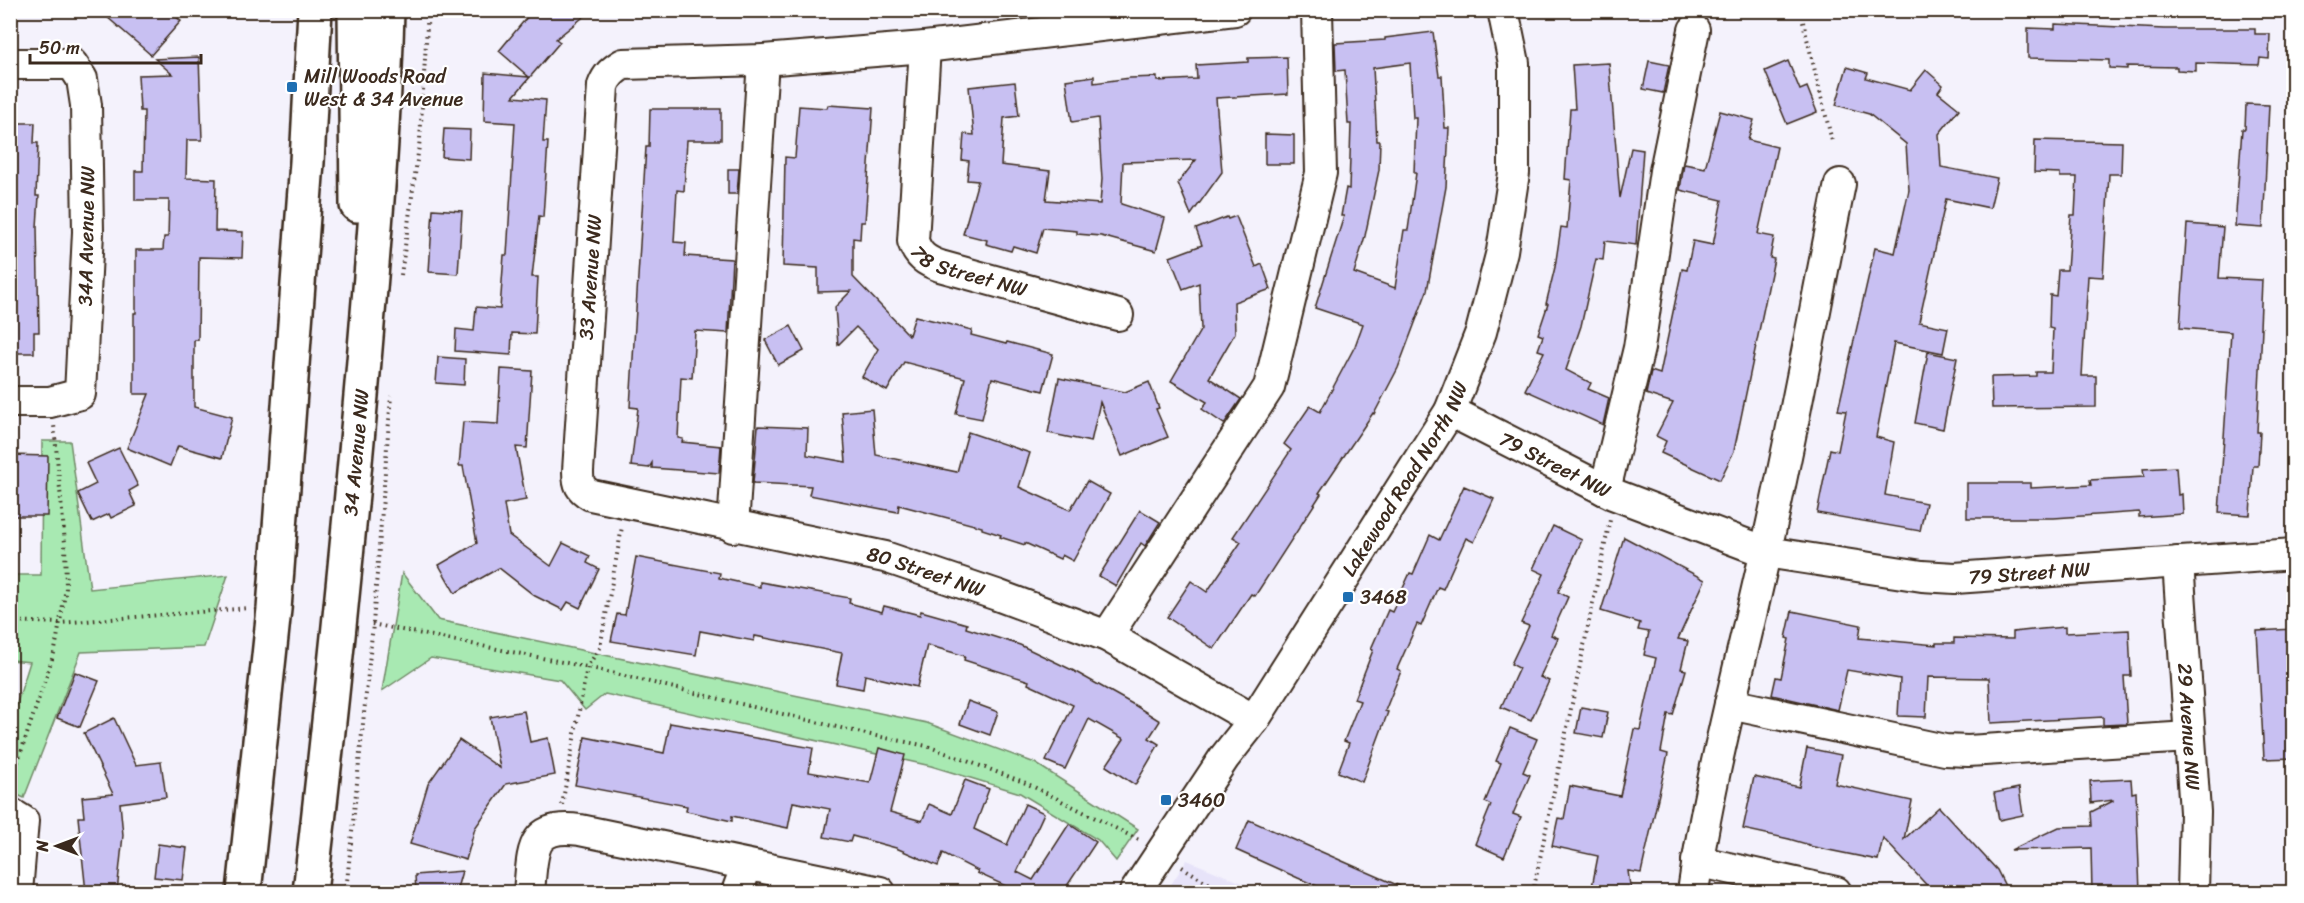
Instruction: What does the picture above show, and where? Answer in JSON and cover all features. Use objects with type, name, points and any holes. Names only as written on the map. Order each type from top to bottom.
[{"type":"main road","points":[[244,892],[274,609],[307,162],[315,10]]},
{"type":"main road","points":[[355,10],[357,225],[368,311]]},
{"type":"main road","name":"34 Avenue NW","points":[[310,892],[341,620],[368,311],[386,80],[387,10]]},
{"type":"main road","points":[[386,46],[395,10]]},
{"type":"street","points":[[733,527],[764,60],[925,47],[1235,10]]},
{"type":"street","points":[[1107,636],[1269,387],[1321,173],[1317,10]]},
{"type":"street","name":"Lakewood Road North NW","points":[[1135,892],[1224,758],[1254,720],[1450,411],[1481,332],[1502,250],[1514,173],[1514,63],[1503,10]]},
{"type":"street","points":[[1605,490],[1639,348],[1665,171],[1694,30]]},
{"type":"street","name":"78 Street NW","points":[[925,47],[913,241],[917,252],[927,261],[940,266],[1118,315]]},
{"type":"street","name":"33 Avenue NW","points":[[578,483],[603,86],[610,72],[623,64],[764,60]]},
{"type":"street","name":"34A Avenue NW","points":[[10,64],[72,64],[82,79],[86,105],[88,232],[80,394],[50,402],[10,402]]},
{"type":"street","points":[[1693,892],[1697,861],[1730,704],[1766,552],[1840,184]]},
{"type":"street","name":"79 Street NW","points":[[1450,411],[1605,490],[1766,552],[1922,576],[1955,578],[2294,554]]},
{"type":"street","name":"80 Street NW","points":[[578,483],[584,491],[591,495],[733,527],[885,557],[997,595],[1107,636],[1254,720]]},
{"type":"street","name":"29 Avenue NW","points":[[2178,562],[2195,812],[2193,892]]},
{"type":"street","points":[[1730,704],[1945,750],[1968,751],[2189,737]]},
{"type":"street","points":[[17,817],[17,892]]},
{"type":"street","points":[[529,892],[533,855],[539,839],[558,828],[580,830],[880,892]]},
{"type":"street","points":[[1697,861],[1836,892]]},
{"type":"street","points":[[738,892],[747,865]]},
{"type":"path","points":[[400,282],[420,139],[428,10]]},
{"type":"path","points":[[1803,22],[1832,141]]},
{"type":"path","points":[[346,892],[373,624],[392,388]]},
{"type":"path","points":[[10,785],[54,650],[66,588],[54,425]]},
{"type":"path","points":[[1533,892],[1610,519]]},
{"type":"path","points":[[560,812],[587,667],[600,648],[622,526]]},
{"type":"path","points":[[10,621],[60,623],[255,608]]},
{"type":"path","points":[[365,622],[587,667],[855,732],[927,746],[1026,783],[1142,842]]},
{"type":"path","points":[[1176,863],[1223,892]]},
{"type":"shaded area","points":[[1187,860],[1264,892],[1166,892]]},
{"type":"green space","points":[[42,441],[70,441],[90,589],[228,575],[204,647],[81,652],[24,798],[11,792],[11,722],[30,662],[11,660],[11,575],[41,575]]},
{"type":"green space","points":[[402,573],[438,620],[927,723],[1035,763],[1138,829],[1116,861],[1098,840],[1020,793],[931,766],[605,694],[585,710],[560,680],[431,658],[382,691]]},
{"type":"building","points":[[99,10],[168,10],[181,21],[151,55]]},
{"type":"building","points":[[533,10],[592,10],[556,39],[560,42],[513,97],[546,100],[543,142],[548,142],[543,217],[539,216],[532,277],[538,277],[535,334],[512,333],[511,355],[455,351],[456,329],[474,331],[476,307],[500,309],[504,255],[507,255],[515,123],[484,121],[485,73],[529,77],[499,51]]},
{"type":"building","points":[[2055,24],[2164,29],[2255,29],[2255,34],[2270,34],[2269,59],[2260,58],[2259,65],[2196,63],[2196,71],[2177,70],[2177,67],[2109,68],[2109,60],[2028,58],[2028,28],[2055,29]]},
{"type":"building","points":[[1433,32],[1439,76],[1442,76],[1445,128],[1449,128],[1446,187],[1427,291],[1398,368],[1374,414],[1319,493],[1321,494],[1255,596],[1251,594],[1214,649],[1167,617],[1191,581],[1207,592],[1241,542],[1233,537],[1291,450],[1284,444],[1310,406],[1320,412],[1355,346],[1363,324],[1315,308],[1344,216],[1341,216],[1346,188],[1349,189],[1351,124],[1348,124],[1345,70],[1336,71],[1335,43],[1385,40],[1385,38]],"holes":[[[1410,63],[1413,118],[1416,118],[1414,173],[1416,173],[1408,230],[1404,230],[1395,288],[1354,273],[1365,236],[1379,170],[1380,141],[1377,141],[1373,68]]]},
{"type":"building","points":[[199,57],[202,140],[187,140],[186,178],[216,179],[215,231],[243,232],[242,258],[199,257],[198,340],[194,340],[194,407],[232,417],[222,458],[178,446],[170,466],[127,448],[149,394],[134,394],[136,250],[163,250],[164,237],[168,237],[169,200],[135,200],[135,171],[143,171],[144,111],[140,111],[138,75],[172,74],[155,59]]},
{"type":"building","points":[[1287,57],[1288,94],[1216,98],[1222,172],[1191,215],[1178,183],[1196,160],[1123,162],[1121,204],[1165,218],[1156,251],[1101,236],[1077,234],[1077,231],[1043,228],[1036,253],[1013,246],[1011,251],[986,244],[987,240],[963,234],[978,181],[967,180],[969,161],[962,160],[964,134],[974,135],[969,87],[1015,82],[1019,116],[1004,118],[1001,165],[1050,171],[1046,200],[1100,204],[1102,179],[1098,118],[1072,122],[1066,80],[1094,76],[1094,83],[1130,78],[1157,77],[1157,81],[1197,79],[1196,65],[1248,62],[1248,58]]},
{"type":"building","points":[[1649,61],[1669,65],[1663,93],[1643,89]]},
{"type":"building","points":[[1788,61],[1800,90],[1807,87],[1817,112],[1787,124],[1765,71]]},
{"type":"building","points":[[1609,63],[1620,198],[1631,148],[1643,150],[1636,245],[1605,241],[1603,260],[1596,259],[1581,326],[1566,370],[1591,383],[1588,389],[1609,398],[1603,425],[1525,390],[1544,352],[1538,350],[1543,336],[1538,334],[1548,304],[1546,304],[1561,227],[1567,228],[1571,180],[1565,179],[1570,109],[1575,109],[1572,65]]},
{"type":"building","points":[[1847,67],[1868,73],[1866,78],[1910,90],[1926,70],[1943,85],[1938,92],[1959,109],[1939,134],[1941,167],[1997,178],[1990,208],[1946,199],[1919,322],[1948,328],[1943,353],[1894,343],[1876,437],[1894,442],[1885,495],[1926,503],[1920,531],[1817,513],[1830,449],[1838,451],[1846,411],[1838,410],[1875,248],[1895,253],[1909,190],[1906,144],[1869,114],[1836,105]]},
{"type":"building","points":[[2246,104],[2269,105],[2263,228],[2235,226]]},
{"type":"building","points":[[828,105],[873,108],[865,222],[861,222],[860,239],[853,238],[853,277],[909,335],[915,316],[972,330],[971,335],[1053,354],[1043,391],[992,378],[982,419],[956,414],[965,378],[904,362],[887,391],[862,377],[878,349],[856,327],[838,345],[835,307],[851,291],[818,292],[818,268],[783,266],[785,157],[795,158],[799,106],[827,108]]},
{"type":"building","points":[[650,109],[721,109],[721,140],[687,140],[684,191],[677,190],[674,242],[686,243],[685,256],[732,259],[728,333],[695,331],[692,378],[681,377],[678,438],[683,439],[682,442],[721,446],[719,473],[652,468],[652,463],[649,468],[631,466],[638,408],[630,407]]},
{"type":"building","points":[[1720,111],[1754,120],[1748,140],[1777,147],[1758,234],[1774,237],[1770,258],[1774,259],[1734,451],[1720,480],[1661,453],[1666,441],[1656,436],[1673,403],[1646,394],[1651,371],[1660,374],[1682,269],[1687,270],[1693,241],[1713,245],[1722,200],[1680,190],[1684,164],[1705,168]]},
{"type":"building","points":[[10,123],[35,123],[34,143],[38,143],[36,196],[39,196],[37,227],[39,332],[34,332],[34,353],[10,353]]},
{"type":"building","points":[[444,129],[470,130],[469,159],[442,157]]},
{"type":"building","points":[[1265,134],[1294,135],[1294,164],[1265,164]]},
{"type":"building","points":[[2035,140],[2122,142],[2121,174],[2109,174],[2103,277],[2088,276],[2082,376],[2096,376],[2096,407],[1992,408],[1991,377],[2036,376],[2036,372],[2051,372],[2053,329],[2049,328],[2050,295],[2056,296],[2058,270],[2067,270],[2071,215],[2075,215],[2077,177],[2060,177],[2060,173],[2034,172]]},
{"type":"building","points":[[728,169],[739,169],[737,194],[728,194]]},
{"type":"building","points":[[433,209],[462,211],[458,274],[429,272]]},
{"type":"building","points":[[1236,216],[1256,267],[1262,264],[1271,289],[1234,302],[1235,333],[1209,378],[1241,399],[1224,424],[1202,409],[1207,402],[1171,381],[1201,329],[1199,283],[1183,289],[1170,257],[1202,245],[1196,229],[1227,217],[1228,219]]},
{"type":"building","points":[[2187,224],[2223,227],[2219,278],[2262,280],[2257,432],[2260,432],[2258,466],[2253,466],[2250,515],[2219,513],[2231,332],[2180,328]]},
{"type":"building","points":[[791,326],[804,351],[778,365],[765,340]]},
{"type":"building","points":[[1928,352],[1957,358],[1943,429],[1915,423]]},
{"type":"building","points":[[438,357],[465,359],[464,385],[436,383]]},
{"type":"building","points":[[501,369],[532,371],[527,448],[516,447],[526,500],[504,504],[509,535],[551,566],[563,543],[590,556],[587,563],[599,569],[580,608],[568,602],[563,610],[535,596],[499,568],[455,593],[439,565],[477,543],[463,466],[459,466],[463,422],[498,424]]},
{"type":"building","points":[[1059,378],[1125,392],[1149,382],[1159,408],[1156,409],[1168,437],[1122,456],[1100,402],[1091,442],[1048,433]]},
{"type":"building","points":[[872,409],[876,455],[957,472],[968,432],[1030,453],[1019,487],[1070,510],[1087,481],[1110,494],[1073,561],[1062,555],[1060,559],[1025,543],[1025,545],[1000,537],[1001,535],[982,529],[982,527],[899,505],[898,512],[809,495],[811,486],[753,483],[758,426],[808,428],[807,455],[846,462],[842,412]]},
{"type":"building","points":[[119,448],[138,486],[129,491],[136,506],[111,518],[109,514],[92,522],[78,493],[96,484],[86,463]]},
{"type":"building","points":[[10,455],[48,456],[47,516],[10,516]]},
{"type":"building","points":[[2176,467],[2178,495],[2182,494],[2183,514],[2139,517],[2139,512],[2054,518],[1967,518],[1967,483],[2031,483],[2031,488],[2091,485],[2090,480],[2144,477],[2143,469]]},
{"type":"building","points":[[1464,486],[1494,499],[1474,542],[1466,538],[1443,589],[1438,587],[1421,626],[1417,624],[1397,669],[1401,671],[1385,711],[1388,712],[1362,782],[1338,772],[1349,743],[1344,741],[1360,701],[1354,699],[1373,650],[1371,649],[1388,610],[1392,612],[1410,573],[1413,574],[1430,535],[1439,540]]},
{"type":"building","points":[[1140,510],[1160,522],[1145,546],[1141,543],[1116,586],[1099,576]]},
{"type":"building","points":[[1553,526],[1582,540],[1558,592],[1568,597],[1551,635],[1558,638],[1540,677],[1549,681],[1531,720],[1501,707],[1519,668],[1511,664],[1529,626],[1521,623],[1544,574],[1533,569]]},
{"type":"building","points":[[1624,537],[1705,580],[1678,639],[1688,641],[1681,669],[1686,670],[1673,715],[1668,714],[1661,752],[1668,754],[1641,873],[1628,871],[1631,892],[1591,892],[1598,856],[1552,846],[1558,818],[1564,819],[1570,786],[1620,796],[1634,729],[1640,730],[1656,658],[1644,655],[1649,632],[1638,630],[1640,623],[1601,611]]},
{"type":"building","points":[[636,557],[720,573],[719,578],[760,587],[760,582],[850,598],[849,603],[882,612],[884,606],[920,615],[921,611],[967,624],[966,628],[1020,645],[1072,670],[1160,721],[1149,738],[1159,744],[1135,785],[1106,766],[1124,739],[1089,719],[1065,769],[1046,761],[1073,705],[1028,684],[1029,681],[964,660],[965,656],[927,645],[917,687],[865,675],[863,689],[836,684],[842,653],[755,636],[754,641],[700,631],[696,655],[611,641],[617,614],[625,615]]},
{"type":"building","points":[[1792,611],[1861,625],[1859,638],[1936,645],[1936,643],[1954,643],[1954,638],[2013,639],[2013,632],[2065,627],[2065,633],[2129,630],[2131,676],[2124,676],[2127,724],[2103,725],[2103,717],[1991,723],[1989,678],[1928,677],[1926,717],[1898,716],[1900,679],[1847,670],[1838,710],[1772,695],[1776,677],[1781,678]]},
{"type":"building","points":[[2294,629],[2294,758],[2264,759],[2257,631]]},
{"type":"building","points":[[75,672],[99,681],[80,727],[57,718]]},
{"type":"building","points":[[968,701],[998,712],[990,735],[960,724]]},
{"type":"building","points":[[1581,707],[1608,712],[1603,738],[1576,733]]},
{"type":"building","points":[[524,711],[530,742],[548,738],[555,775],[506,784],[475,828],[466,860],[410,844],[428,784],[459,740],[500,768],[490,717]]},
{"type":"building","points":[[114,718],[136,765],[161,762],[166,797],[120,803],[123,835],[117,892],[86,892],[78,817],[84,817],[82,797],[113,794],[84,733]]},
{"type":"building","points":[[670,723],[813,748],[809,772],[870,783],[879,748],[905,755],[890,812],[922,821],[929,804],[952,814],[965,780],[989,789],[974,829],[1007,845],[1025,804],[1044,813],[1017,872],[1033,880],[1069,824],[1096,842],[1063,892],[1019,892],[977,873],[978,871],[943,853],[938,866],[896,848],[852,836],[850,842],[824,837],[830,809],[793,802],[788,828],[732,816],[732,821],[686,811],[687,806],[575,785],[585,737],[664,753]]},
{"type":"building","points":[[1510,728],[1537,739],[1523,772],[1530,775],[1513,814],[1521,817],[1504,857],[1475,844],[1491,805],[1485,802],[1501,763],[1496,761]]},
{"type":"building","points":[[1807,748],[1841,755],[1835,784],[1912,801],[1904,839],[1939,807],[1997,870],[2008,892],[1933,892],[1883,838],[1878,860],[1743,829],[1754,777],[1799,787]]},
{"type":"building","points":[[2131,779],[2132,793],[2136,792],[2140,892],[2092,892],[2091,848],[2011,850],[2059,827],[2092,826],[2091,812],[2113,800],[2091,803],[2090,781]]},
{"type":"building","points":[[2019,788],[2023,815],[1999,820],[1994,793]]},
{"type":"building","points":[[1249,820],[1413,892],[1331,892],[1298,878],[1236,850]]},
{"type":"building","points":[[158,844],[187,848],[183,880],[154,877]]},
{"type":"building","points":[[462,871],[456,892],[416,892],[415,875]]},
{"type":"place","name":"Mill Woods Road West & 34 Avenue","points":[[292,87]]},
{"type":"place","name":"3468","points":[[1348,597]]},
{"type":"place","name":"3460","points":[[1166,800]]}]
